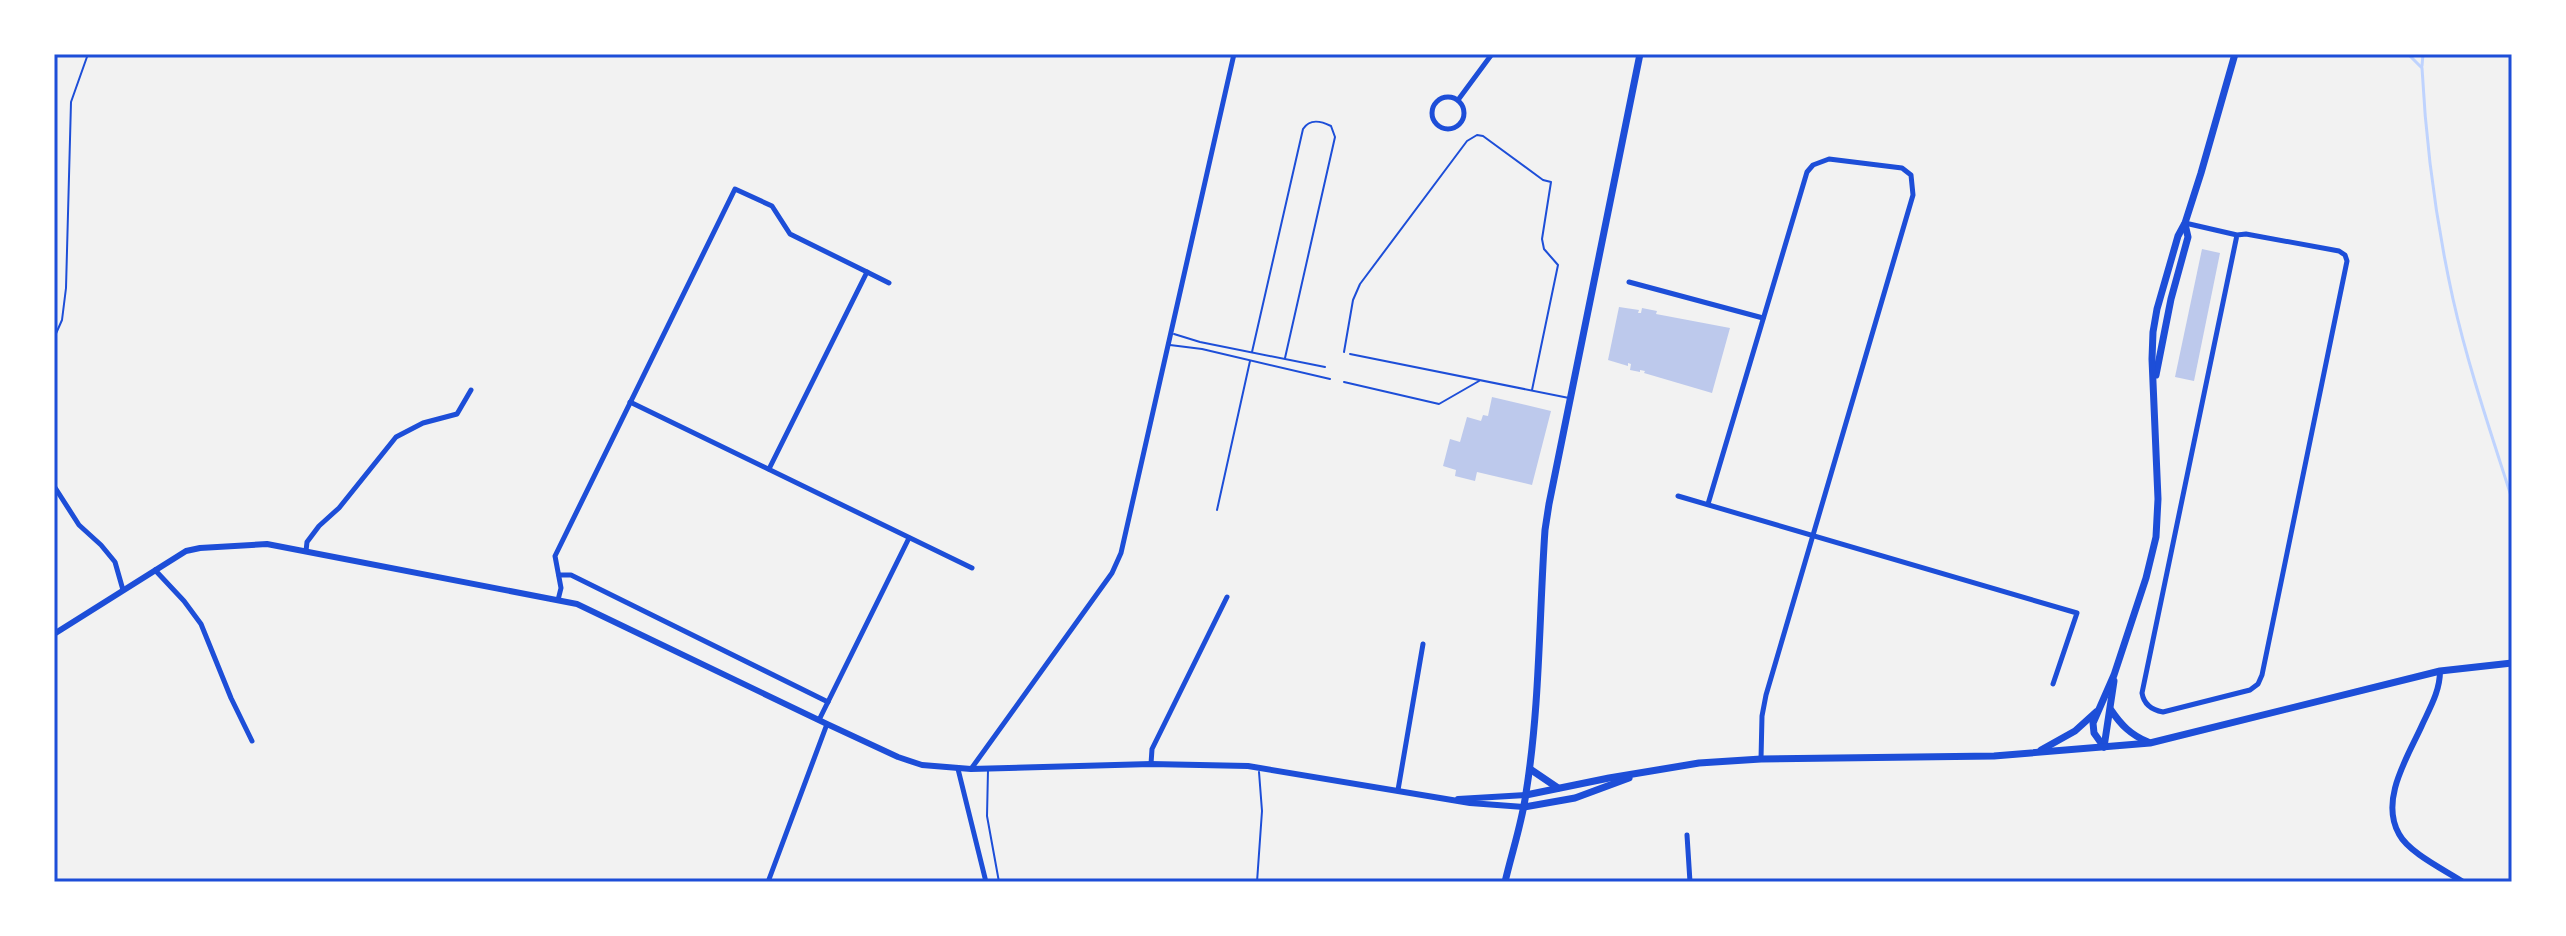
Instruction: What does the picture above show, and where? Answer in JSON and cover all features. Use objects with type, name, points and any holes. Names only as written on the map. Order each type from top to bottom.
[{"type":"main road","points":[[1505,882],[1530,769],[1545,530],[1640,54]]},
{"type":"main road","points":[[2104,747],[2094,733],[2093,723],[2114,675],[2156,537],[2155,381],[2171,299],[2188,237],[2185,223],[2235,54]]},
{"type":"main road","points":[[1526,795],[1699,763],[2032,754],[2150,743],[2440,671],[2512,663]]},
{"type":"main road","points":[[2104,747],[2114,675]]},
{"type":"main road","points":[[2111,710],[2135,736],[2150,743]]},
{"type":"main road","points":[[2032,754],[2052,746],[2098,711]]},
{"type":"main road","points":[[1530,769],[1558,788]]},
{"type":"main road","points":[[1524,807],[1575,798],[1639,774]]},
{"type":"street","points":[[971,769],[1112,573],[1121,553],[1234,54]]},
{"type":"street","points":[[1458,100],[1492,54]]},
{"type":"street","points":[[1448,97],[1458,100],[1464,109],[1461,123],[1447,129],[1437,125],[1433,110],[1438,101],[1448,97]]},
{"type":"street","points":[[1708,504],[1807,172],[1813,165],[1829,159],[1902,168],[1911,175],[1913,195],[1766,695],[1761,759]]},
{"type":"street","points":[[558,600],[561,588],[555,556],[735,189],[772,206],[790,234],[889,283]]},
{"type":"street","points":[[2185,223],[2237,235],[2339,251],[2347,261],[2262,675],[2258,684],[2250,690],[2163,712],[2148,706],[2142,693],[2237,235]]},
{"type":"street","points":[[769,469],[867,272]]},
{"type":"street","points":[[1629,282],[1763,318]]},
{"type":"street","points":[[306,551],[307,542],[319,526],[339,508],[396,437],[423,423],[457,414],[471,390]]},
{"type":"street","points":[[630,402],[972,568]]},
{"type":"street","points":[[54,486],[79,525],[115,562],[123,590]]},
{"type":"street","points":[[1678,496],[2077,613],[2053,684]]},
{"type":"street","points":[[819,720],[909,538]]},
{"type":"street","points":[[54,634],[186,551],[267,544],[558,600],[599,613],[827,724],[910,761],[934,767],[988,769],[1215,764],[1258,768],[1470,803],[1524,807]]},
{"type":"street","points":[[155,570],[201,624],[252,741]]},
{"type":"street","points":[[558,575],[571,575],[828,702]]},
{"type":"street","points":[[1151,764],[1152,749],[1227,597]]},
{"type":"street","points":[[1398,790],[1423,644]]},
{"type":"street","points":[[2440,671],[2437,691],[2392,800],[2393,818],[2399,835],[2418,853],[2463,882]]},
{"type":"street","points":[[768,882],[827,724]]},
{"type":"street","points":[[958,769],[986,882]]},
{"type":"street","points":[[1453,799],[1526,795]]},
{"type":"street","points":[[1687,835],[1690,882]]},
{"type":"lane","points":[[1252,352],[1303,129],[1306,124],[1316,121],[1331,126],[1335,137],[1285,358]]},
{"type":"lane","points":[[1344,352],[1357,290],[1467,141],[1477,135],[1483,136],[1543,180],[1551,182],[1542,239],[1544,249],[1558,265],[1532,390]]},
{"type":"lane","points":[[1171,333],[1200,342],[1325,367]]},
{"type":"lane","points":[[1169,344],[1330,379]]},
{"type":"lane","points":[[1350,354],[1571,398]]},
{"type":"lane","points":[[1217,510],[1250,360]]},
{"type":"lane","points":[[1344,382],[1439,404],[1480,380]]},
{"type":"lane","points":[[1257,882],[1262,811],[1258,768]]},
{"type":"lane","points":[[988,769],[987,816],[999,882]]},
{"type":"path","points":[[54,338],[62,320],[66,288],[71,102],[88,54]]},
{"type":"building","points":[[2202,249],[2220,253],[2194,381],[2175,377]]},
{"type":"building","points":[[1619,307],[1639,310],[1638,313],[1642,308],[1657,311],[1656,314],[1730,328],[1712,393],[1645,371],[1630,370],[1631,364],[1628,363],[1628,366],[1608,360]]},
{"type":"building","points":[[1492,397],[1551,411],[1532,485],[1477,472],[1475,481],[1455,476],[1456,470],[1443,466],[1450,439],[1460,442],[1467,417],[1481,421],[1483,415],[1488,416]]},
{"type":"waterway","points":[[2408,54],[2422,68],[2433,184],[2453,299],[2512,499]]},
{"type":"waterway","points":[[2422,66],[2423,54]]}]
